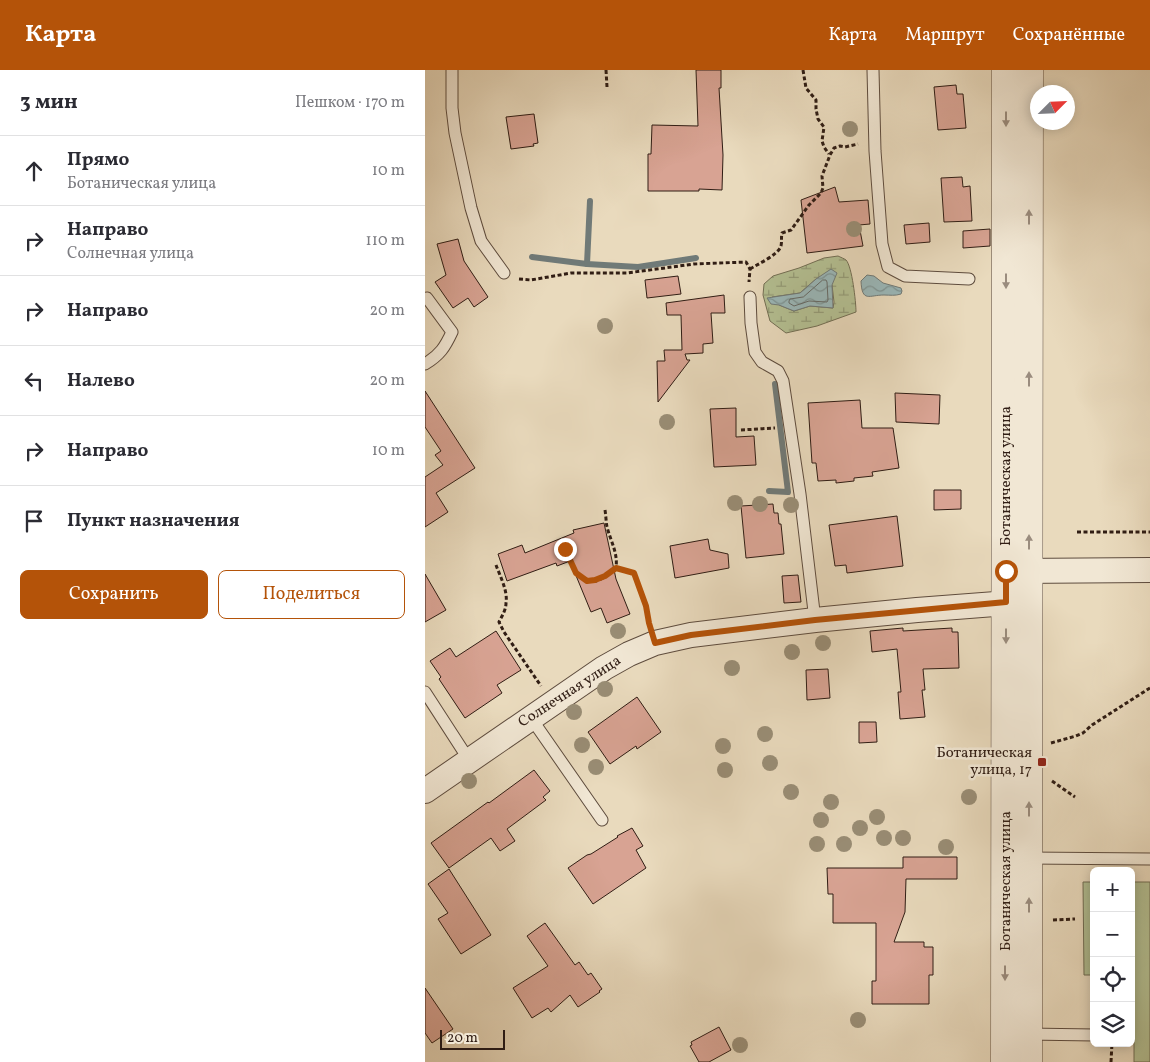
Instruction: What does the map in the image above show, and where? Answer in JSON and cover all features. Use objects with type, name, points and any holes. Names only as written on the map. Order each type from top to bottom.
[{"type":"street","name":"Ботаническая улица","points":[[1007,70],[1018,570],[1017,1034],[1028,1062]]},
{"type":"street","name":"Ботаническая улица","points":[[1018,570],[1029,70]]},
{"type":"street","points":[[1018,570],[1150,570]]},
{"type":"street","name":"Солнечная улица","points":[[425,790],[604,668],[629,654],[655,643],[691,635],[815,620],[1018,602]]},
{"type":"street","name":"Ботаническая улица","points":[[1005,1062],[1017,1034]]},
{"type":"lane","points":[[452,70],[452,108],[455,133],[471,208],[481,241],[504,273]]},
{"type":"lane","points":[[873,70],[875,137],[883,244],[888,267],[905,276],[969,279]]},
{"type":"lane","points":[[750,297],[755,352],[762,362],[778,371],[783,381],[800,494],[815,620]]},
{"type":"lane","points":[[425,364],[431,361],[445,347],[452,332],[427,298]]},
{"type":"lane","points":[[425,692],[469,760]]},
{"type":"lane","points":[[531,718],[602,820]]},
{"type":"lane","points":[[1017,858],[1150,859]]},
{"type":"lane","points":[[1017,1034],[1090,1035]]},
{"type":"path","points":[[606,70],[607,87]]},
{"type":"path","points":[[803,70],[806,88],[816,100],[817,114],[824,127],[822,141],[829,154]]},
{"type":"path","points":[[750,269],[778,251],[781,245],[782,233],[791,230],[809,205],[821,194],[823,188],[822,176],[829,154],[834,148],[853,145],[875,137]]},
{"type":"path","points":[[504,273],[521,280],[531,280],[571,273],[627,273],[694,264],[746,262],[750,269],[750,297]]},
{"type":"path","points":[[741,430],[778,428]]},
{"type":"path","points":[[563,543],[576,573],[587,581],[605,576],[616,568],[617,558],[607,528],[605,510]]},
{"type":"path","points":[[1077,532],[1150,532]]},
{"type":"path","points":[[496,565],[506,594],[507,603],[499,622],[553,703]]},
{"type":"path","points":[[616,568],[634,573],[646,606],[655,643]]},
{"type":"path","points":[[1076,736],[1150,688]]},
{"type":"path","points":[[1048,778],[1075,797]]},
{"type":"path","points":[[1046,920],[1075,919]]},
{"type":"path","points":[[1111,1047],[1111,1062]]},
{"type":"green space","points":[[838,256],[848,264],[853,284],[856,312],[817,326],[786,333],[770,321],[763,295],[764,284],[773,276],[824,258]],"holes":[[[816,279],[832,285],[833,308],[810,306],[794,311],[779,305],[772,297],[800,293]]]},
{"type":"green space","points":[[1083,882],[1090,882],[1090,975],[1084,975]]},
{"type":"green space","points":[[1135,882],[1150,882],[1150,1062],[1134,1062]]},
{"type":"water","points":[[831,269],[837,273],[832,285],[833,308],[810,306],[794,311],[771,304],[767,298],[800,293]]},
{"type":"water","points":[[867,275],[874,276],[883,283],[901,288],[901,294],[865,295],[861,281]]},
{"type":"building","points":[[696,70],[721,70],[721,88],[719,88],[723,155],[722,190],[648,191],[648,154],[651,154],[652,125],[698,126]]},
{"type":"building","points":[[956,85],[957,94],[963,94],[966,128],[938,130],[934,87]]},
{"type":"building","points":[[534,114],[538,143],[533,144],[534,146],[511,149],[506,117]]},
{"type":"building","points":[[962,177],[963,187],[970,186],[972,221],[944,222],[941,178]]},
{"type":"building","points":[[835,187],[839,202],[868,200],[870,224],[859,225],[863,246],[807,253],[801,200]]},
{"type":"building","points":[[929,223],[930,242],[906,244],[904,225]]},
{"type":"building","points":[[990,229],[990,246],[963,248],[963,231]]},
{"type":"building","points":[[458,239],[464,261],[488,297],[474,307],[468,298],[453,308],[435,282],[446,275],[437,244]]},
{"type":"building","points":[[678,276],[681,294],[647,298],[645,280]]},
{"type":"building","points":[[724,295],[725,313],[711,313],[713,343],[703,344],[703,353],[685,354],[687,360],[690,360],[658,402],[657,361],[665,361],[664,350],[682,350],[681,315],[667,315],[666,303]]},
{"type":"building","points":[[425,391],[475,468],[436,493],[448,512],[425,527],[425,477],[443,465],[435,455],[441,451],[425,427]]},
{"type":"building","points":[[895,393],[940,395],[939,424],[896,422]]},
{"type":"building","points":[[860,400],[862,428],[893,428],[899,468],[872,472],[873,476],[854,478],[854,481],[836,483],[836,480],[818,481],[816,463],[812,463],[808,403]]},
{"type":"building","points":[[736,408],[736,437],[754,436],[756,465],[714,467],[710,409]]},
{"type":"building","points":[[934,490],[961,490],[961,509],[934,510]]},
{"type":"building","points":[[773,504],[774,513],[778,513],[779,524],[781,524],[784,554],[746,558],[741,506]]},
{"type":"building","points":[[897,516],[903,566],[847,573],[846,565],[835,566],[829,525]]},
{"type":"building","points":[[604,523],[616,579],[630,614],[607,623],[601,608],[591,612],[570,561],[557,566],[556,563],[507,581],[498,554],[522,545],[525,553],[574,533],[573,530]]},
{"type":"building","points":[[708,539],[710,550],[728,554],[729,568],[675,578],[670,546]]},
{"type":"building","points":[[425,574],[446,610],[425,622]]},
{"type":"building","points":[[798,575],[801,602],[784,603],[782,576]]},
{"type":"building","points":[[903,628],[903,631],[952,628],[952,632],[958,632],[959,668],[923,669],[925,690],[922,690],[925,717],[900,719],[898,692],[901,692],[897,649],[872,652],[870,631]]},
{"type":"building","points":[[496,631],[521,670],[497,685],[502,693],[465,718],[439,679],[441,677],[430,661],[450,648],[456,657]]},
{"type":"building","points":[[828,669],[830,698],[807,700],[806,670]]},
{"type":"building","points":[[637,697],[661,732],[637,749],[636,746],[610,764],[588,732]]},
{"type":"building","points":[[859,722],[876,722],[877,742],[859,743]]},
{"type":"building","points":[[534,770],[550,791],[543,797],[546,800],[507,829],[515,841],[500,851],[491,838],[449,868],[431,843]]},
{"type":"building","points":[[632,828],[643,846],[636,850],[646,868],[593,904],[568,868]]},
{"type":"building","points":[[903,857],[957,857],[957,879],[906,879],[905,912],[894,942],[924,942],[924,947],[933,947],[933,975],[929,975],[929,1004],[872,1004],[872,981],[876,981],[876,923],[833,923],[833,894],[828,894],[827,868],[903,868]]},
{"type":"building","points":[[449,869],[491,935],[461,954],[438,919],[448,913],[428,884]]},
{"type":"building","points":[[545,923],[575,965],[579,962],[588,975],[591,973],[602,989],[578,1007],[570,995],[551,1012],[548,1008],[532,1018],[513,988],[548,966],[527,936]]},
{"type":"building","points":[[425,988],[453,1029],[432,1043],[425,1033]]},
{"type":"building","points":[[719,1027],[731,1050],[709,1062],[699,1062],[690,1046],[692,1045],[691,1042]]},
{"type":"waterway","points":[[587,264],[590,201]]},
{"type":"waterway","points":[[532,257],[587,264],[638,267],[696,258]]},
{"type":"waterway","points":[[769,491],[788,492],[775,384]]},
{"type":"place","name":"Ботаническая улица, 17","points":[[1042,762]]},
{"type":"route","points":[[565,549],[576,573],[587,581],[605,576],[616,568],[634,573],[646,606],[655,643],[691,635],[815,620],[1006,602],[1006,571]]}]
